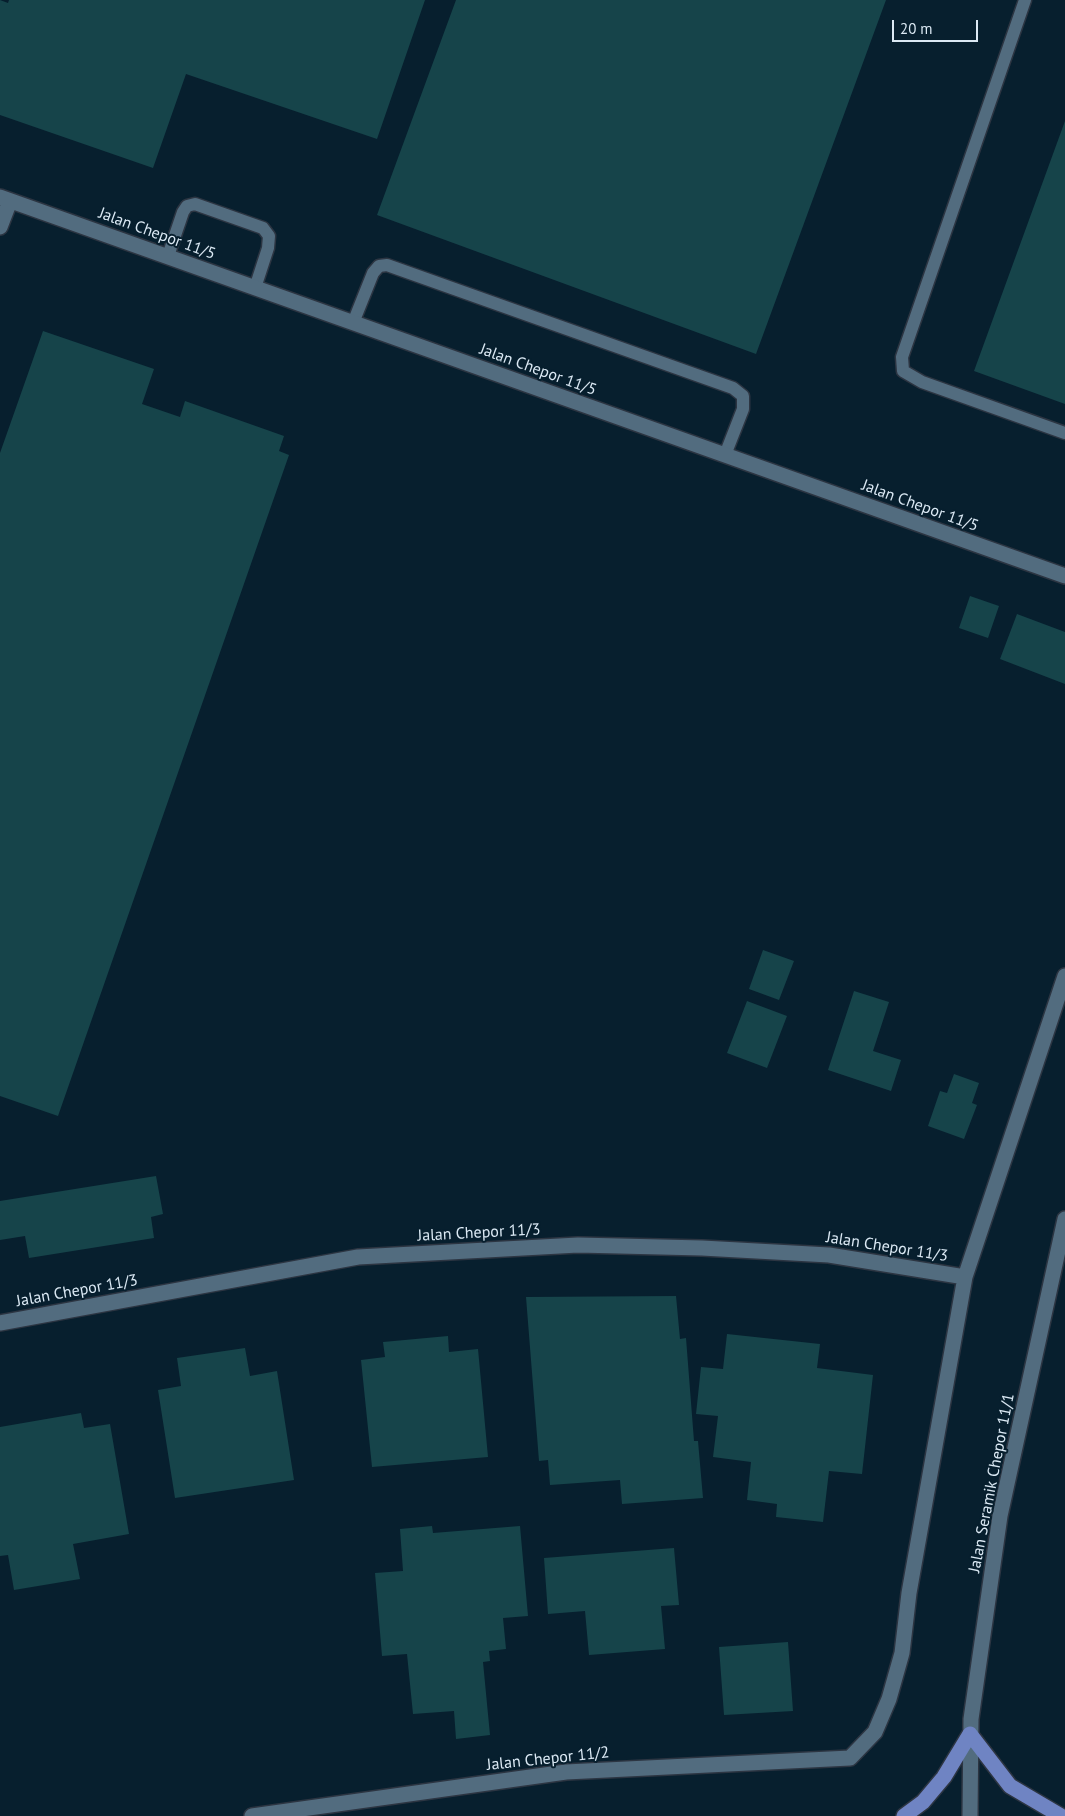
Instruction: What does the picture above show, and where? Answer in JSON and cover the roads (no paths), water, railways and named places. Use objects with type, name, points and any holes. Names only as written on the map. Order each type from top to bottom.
[{"type":"main road","points":[[904,1816],[923,1802],[944,1777],[970,1734],[1010,1786],[1061,1816]]},
{"type":"street","points":[[0,227],[5,199]]},
{"type":"street","name":"Jalan Chepor 11/5","points":[[5,199],[1065,576]]},
{"type":"street","points":[[965,1277],[1065,976]]},
{"type":"street","name":"Jalan Seramik Chepor 11/1","points":[[970,1816],[970,1734],[1000,1516],[1065,1219]]},
{"type":"street","name":"Jalan Chepor 11/3","points":[[0,1323],[358,1257],[578,1245],[829,1254],[965,1277]]},
{"type":"street","name":"Jalan Chepor 11/2","points":[[252,1816],[566,1772],[850,1758],[875,1732],[889,1699],[902,1653],[909,1593],[965,1277]]},
{"type":"lane","points":[[1025,0],[902,357],[903,371],[922,382],[1065,433]]},
{"type":"lane","points":[[168,256],[183,212],[187,206],[195,204],[263,228],[268,236],[268,248],[255,288]]},
{"type":"lane","points":[[353,323],[373,273],[379,266],[387,265],[733,388],[743,396],[742,409],[725,455]]}]
